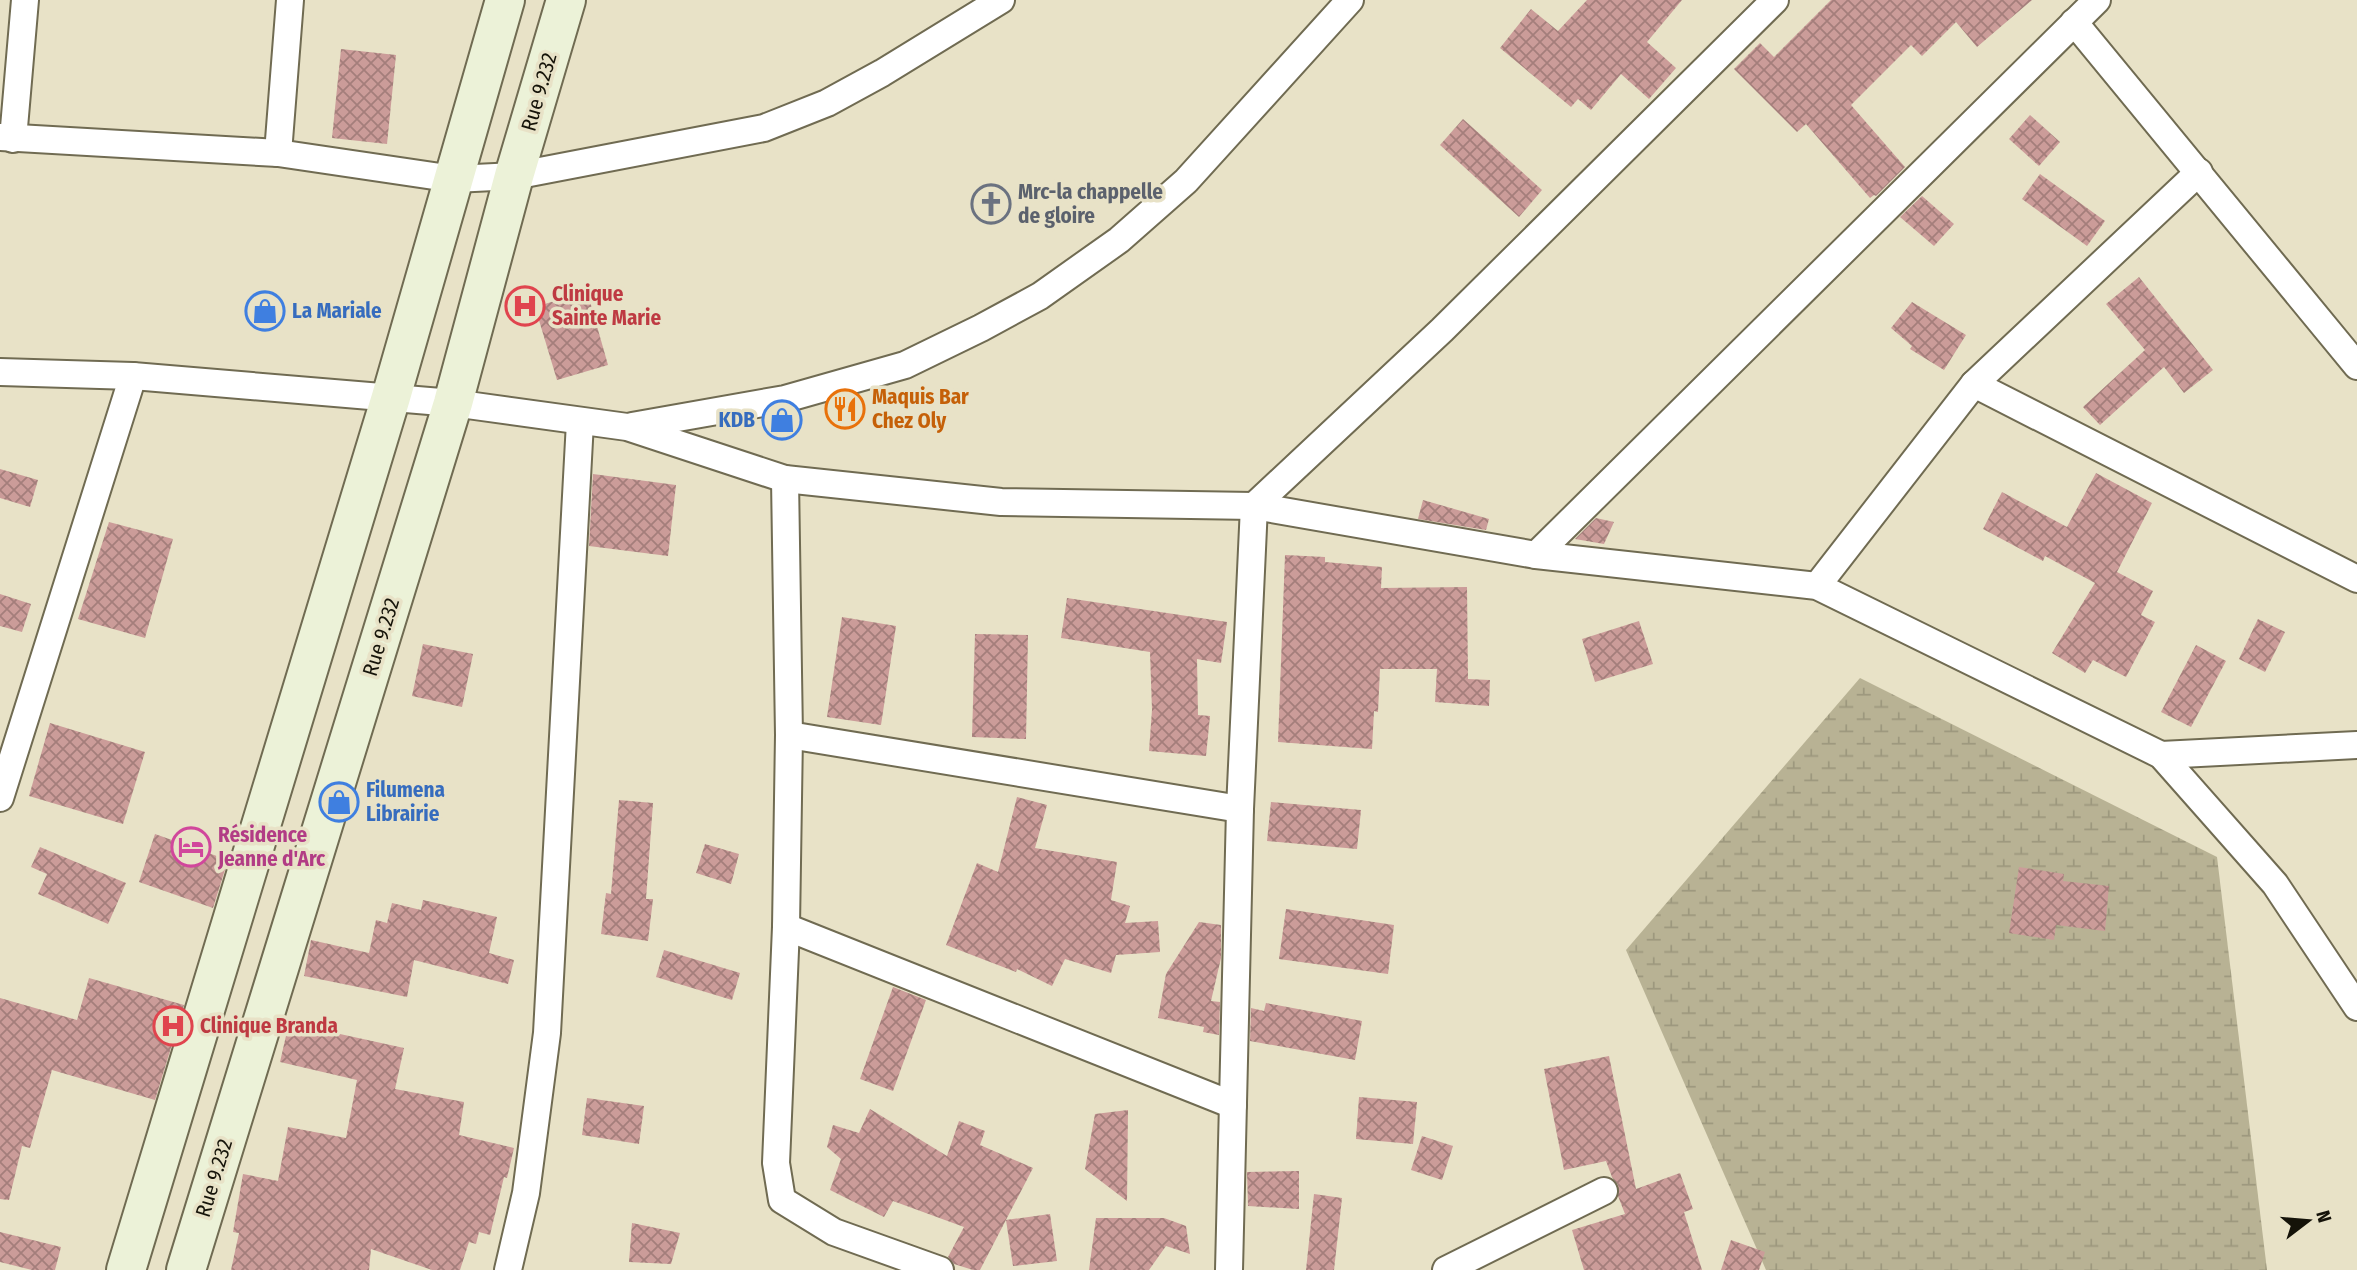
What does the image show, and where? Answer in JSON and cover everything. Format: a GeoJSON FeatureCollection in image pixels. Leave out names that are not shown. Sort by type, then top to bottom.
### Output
{"type":"FeatureCollection","features":[{"type":"Feature","properties":{"kind":"street"},"geometry":{"type":"LineString","coordinates":[[25,0],[7,138],[278,153],[454,179],[514,176],[764,128],[838,97],[1001,0]]}},
{"type":"Feature","properties":{"kind":"street"},"geometry":{"type":"LineString","coordinates":[[278,153],[290,0]]}},
{"type":"Feature","properties":{"kind":"street"},"geometry":{"type":"LineString","coordinates":[[126,1270],[391,397],[505,0]]}},
{"type":"Feature","properties":{"kind":"street","name":"Rue 9.232"},"geometry":{"type":"LineString","coordinates":[[186,1270],[453,403],[514,176],[566,0]]}},
{"type":"Feature","properties":{"kind":"street"},"geometry":{"type":"LineString","coordinates":[[627,427],[785,399],[905,365],[1040,296],[1119,240],[1186,181],[1350,0]]}},
{"type":"Feature","properties":{"kind":"street"},"geometry":{"type":"LineString","coordinates":[[1229,1270],[1240,808],[1254,506],[1443,330],[1775,0]]}},
{"type":"Feature","properties":{"kind":"street"},"geometry":{"type":"LineString","coordinates":[[1536,555],[2097,0]]}},
{"type":"Feature","properties":{"kind":"street"},"geometry":{"type":"LineString","coordinates":[[2074,22],[2357,366]]}},
{"type":"Feature","properties":{"kind":"street"},"geometry":{"type":"LineString","coordinates":[[1817,586],[1974,384],[2199,172]]}},
{"type":"Feature","properties":{"kind":"street"},"geometry":{"type":"LineString","coordinates":[[0,372],[133,376],[453,403],[627,427],[785,479],[1001,502],[1254,506],[1536,555],[1817,586],[2161,755],[2275,884],[2357,1007]]}},
{"type":"Feature","properties":{"kind":"street"},"geometry":{"type":"LineString","coordinates":[[0,798],[133,376]]}},
{"type":"Feature","properties":{"kind":"street"},"geometry":{"type":"LineString","coordinates":[[1974,384],[2357,579]]}},
{"type":"Feature","properties":{"kind":"street"},"geometry":{"type":"LineString","coordinates":[[508,1270],[526,1193],[547,1033],[580,422]]}},
{"type":"Feature","properties":{"kind":"street"},"geometry":{"type":"LineString","coordinates":[[785,479],[789,735],[786,927],[776,1163],[782,1200],[834,1232],[940,1270]]}},
{"type":"Feature","properties":{"kind":"street"},"geometry":{"type":"LineString","coordinates":[[789,735],[1240,808]]}},
{"type":"Feature","properties":{"kind":"street"},"geometry":{"type":"LineString","coordinates":[[2161,755],[2357,745]]}},
{"type":"Feature","properties":{"kind":"street"},"geometry":{"type":"LineString","coordinates":[[786,927],[1233,1105]]}},
{"type":"Feature","properties":{"kind":"street"},"geometry":{"type":"LineString","coordinates":[[1446,1270],[1604,1191]]}},
{"type":"Feature","properties":{"kind":"green space"},"geometry":{"type":"Polygon","coordinates":[[[1860,678],[2217,857],[2267,1270],[1766,1270],[1626,950],[1860,678]]]}},
{"type":"Feature","properties":{"kind":"building"},"geometry":{"type":"Polygon","coordinates":[[[1587,0],[1682,0],[1647,42],[1676,68],[1649,99],[1621,74],[1591,110],[1578,99],[1571,107],[1500,48],[1531,9],[1558,31],[1587,0]]]}},
{"type":"Feature","properties":{"kind":"building"},"geometry":{"type":"Polygon","coordinates":[[[1831,0],[2032,0],[1977,47],[1956,22],[1922,56],[1911,45],[1851,105],[1905,167],[1876,196],[1870,198],[1806,124],[1797,132],[1734,69],[1760,43],[1774,57],[1831,0]]]}},
{"type":"Feature","properties":{"kind":"building"},"geometry":{"type":"Polygon","coordinates":[[[341,49],[396,55],[387,144],[332,138],[341,49]]]}},
{"type":"Feature","properties":{"kind":"building"},"geometry":{"type":"Polygon","coordinates":[[[2030,115],[2060,142],[2039,166],[2009,139],[2030,115]]]}},
{"type":"Feature","properties":{"kind":"building"},"geometry":{"type":"Polygon","coordinates":[[[1463,119],[1542,190],[1519,217],[1440,145],[1463,119]]]}},
{"type":"Feature","properties":{"kind":"building"},"geometry":{"type":"Polygon","coordinates":[[[2040,174],[2105,221],[2087,246],[2022,199],[2040,174]]]}},
{"type":"Feature","properties":{"kind":"building"},"geometry":{"type":"Polygon","coordinates":[[[1922,196],[1954,224],[1934,246],[1900,217],[1922,196]]]}},
{"type":"Feature","properties":{"kind":"building"},"geometry":{"type":"Polygon","coordinates":[[[2139,277],[2213,370],[2184,393],[2164,367],[2100,425],[2083,407],[2145,350],[2106,304],[2139,277]]]}},
{"type":"Feature","properties":{"kind":"building"},"geometry":{"type":"Polygon","coordinates":[[[587,291],[608,365],[557,380],[535,307],[587,291]]]}},
{"type":"Feature","properties":{"kind":"building"},"geometry":{"type":"Polygon","coordinates":[[[1912,302],[1966,335],[1944,370],[1910,349],[1912,346],[1891,328],[1912,302]]]}},
{"type":"Feature","properties":{"kind":"building"},"geometry":{"type":"Polygon","coordinates":[[[0,469],[38,480],[30,507],[0,498],[0,469]]]}},
{"type":"Feature","properties":{"kind":"building"},"geometry":{"type":"Polygon","coordinates":[[[2096,473],[2152,503],[2117,572],[2153,591],[2141,615],[2155,622],[2126,677],[2093,660],[2085,673],[2052,653],[2095,583],[2045,556],[2043,561],[1983,529],[2002,492],[2067,527],[2096,473]]]}},
{"type":"Feature","properties":{"kind":"building"},"geometry":{"type":"Polygon","coordinates":[[[593,474],[676,485],[668,556],[589,546],[593,474]]]}},
{"type":"Feature","properties":{"kind":"building"},"geometry":{"type":"Polygon","coordinates":[[[1423,500],[1489,519],[1486,530],[1418,519],[1423,500]]]}},
{"type":"Feature","properties":{"kind":"building"},"geometry":{"type":"Polygon","coordinates":[[[1596,518],[1614,522],[1604,544],[1575,539],[1596,518]]]}},
{"type":"Feature","properties":{"kind":"building"},"geometry":{"type":"Polygon","coordinates":[[[109,522],[173,539],[145,638],[78,619],[109,522]]]}},
{"type":"Feature","properties":{"kind":"building"},"geometry":{"type":"Polygon","coordinates":[[[1285,555],[1325,557],[1325,562],[1382,567],[1381,588],[1467,587],[1468,679],[1490,680],[1489,706],[1435,702],[1437,669],[1380,669],[1378,712],[1374,711],[1372,749],[1278,742],[1285,555]]]}},
{"type":"Feature","properties":{"kind":"building"},"geometry":{"type":"Polygon","coordinates":[[[0,594],[31,604],[22,632],[0,626],[0,594]]]}},
{"type":"Feature","properties":{"kind":"building"},"geometry":{"type":"Polygon","coordinates":[[[1067,598],[1227,622],[1221,663],[1197,659],[1198,715],[1210,716],[1206,756],[1149,751],[1152,710],[1150,652],[1061,638],[1067,598]]]}},
{"type":"Feature","properties":{"kind":"building"},"geometry":{"type":"Polygon","coordinates":[[[842,617],[896,626],[881,725],[827,717],[842,617]]]}},
{"type":"Feature","properties":{"kind":"building"},"geometry":{"type":"Polygon","coordinates":[[[2258,619],[2285,632],[2265,672],[2239,659],[2258,619]]]}},
{"type":"Feature","properties":{"kind":"building"},"geometry":{"type":"Polygon","coordinates":[[[1639,621],[1653,664],[1595,682],[1582,639],[1639,621]]]}},
{"type":"Feature","properties":{"kind":"building"},"geometry":{"type":"Polygon","coordinates":[[[975,634],[1028,635],[1026,739],[972,737],[975,634]]]}},
{"type":"Feature","properties":{"kind":"building"},"geometry":{"type":"Polygon","coordinates":[[[423,644],[473,654],[462,707],[412,696],[423,644]]]}},
{"type":"Feature","properties":{"kind":"building"},"geometry":{"type":"Polygon","coordinates":[[[2196,645],[2226,661],[2191,727],[2161,712],[2196,645]]]}},
{"type":"Feature","properties":{"kind":"building"},"geometry":{"type":"Polygon","coordinates":[[[50,723],[145,752],[123,824],[29,796],[50,723]]]}},
{"type":"Feature","properties":{"kind":"building"},"geometry":{"type":"Polygon","coordinates":[[[1017,797],[1047,805],[1035,848],[1117,862],[1111,900],[1130,906],[1125,923],[1158,921],[1160,952],[1116,955],[1111,973],[1065,959],[1052,986],[1017,969],[1016,972],[946,945],[977,863],[998,872],[1017,797]]]}},
{"type":"Feature","properties":{"kind":"building"},"geometry":{"type":"Polygon","coordinates":[[[619,800],[653,803],[646,899],[653,899],[648,941],[601,934],[606,893],[611,894],[619,800]]]}},
{"type":"Feature","properties":{"kind":"building"},"geometry":{"type":"Polygon","coordinates":[[[1271,802],[1361,810],[1357,849],[1267,841],[1271,802]]]}},
{"type":"Feature","properties":{"kind":"building"},"geometry":{"type":"Polygon","coordinates":[[[155,834],[228,860],[213,908],[139,882],[155,834]]]}},
{"type":"Feature","properties":{"kind":"building"},"geometry":{"type":"Polygon","coordinates":[[[705,844],[739,854],[731,884],[696,873],[705,844]]]}},
{"type":"Feature","properties":{"kind":"building"},"geometry":{"type":"Polygon","coordinates":[[[40,847],[126,883],[108,924],[38,894],[47,874],[31,867],[40,847]]]}},
{"type":"Feature","properties":{"kind":"building"},"geometry":{"type":"Polygon","coordinates":[[[2019,867],[2064,874],[2063,881],[2109,886],[2105,931],[2056,925],[2054,940],[2009,933],[2019,867]]]}},
{"type":"Feature","properties":{"kind":"building"},"geometry":{"type":"Polygon","coordinates":[[[423,900],[497,917],[489,953],[514,960],[508,984],[414,960],[407,997],[304,976],[311,940],[369,953],[376,920],[387,923],[392,903],[421,910],[423,900]]]}},
{"type":"Feature","properties":{"kind":"building"},"geometry":{"type":"Polygon","coordinates":[[[1286,909],[1394,925],[1388,974],[1279,959],[1286,909]]]}},
{"type":"Feature","properties":{"kind":"building"},"geometry":{"type":"Polygon","coordinates":[[[1199,922],[1221,925],[1221,958],[1211,1001],[1220,1002],[1219,1035],[1203,1032],[1204,1027],[1158,1018],[1166,974],[1199,922]]]}},
{"type":"Feature","properties":{"kind":"building"},"geometry":{"type":"Polygon","coordinates":[[[664,950],[740,973],[732,1000],[656,977],[664,950]]]}},
{"type":"Feature","properties":{"kind":"building"},"geometry":{"type":"Polygon","coordinates":[[[89,978],[184,1005],[155,1100],[52,1070],[30,1148],[22,1146],[9,1200],[0,1199],[0,998],[77,1020],[89,978]]]}},
{"type":"Feature","properties":{"kind":"building"},"geometry":{"type":"Polygon","coordinates":[[[893,987],[926,1000],[893,1091],[860,1079],[893,987]]]}},
{"type":"Feature","properties":{"kind":"building"},"geometry":{"type":"Polygon","coordinates":[[[1266,1003],[1362,1021],[1355,1060],[1250,1041],[1251,1008],[1264,1011],[1266,1003]]]}},
{"type":"Feature","properties":{"kind":"building"},"geometry":{"type":"Polygon","coordinates":[[[288,1027],[307,1031],[308,1027],[404,1048],[395,1089],[464,1102],[459,1135],[514,1148],[490,1235],[479,1232],[476,1244],[469,1242],[460,1270],[432,1270],[371,1249],[369,1270],[231,1270],[239,1233],[233,1232],[243,1174],[278,1181],[288,1127],[346,1138],[357,1080],[280,1062],[288,1027]]]}},
{"type":"Feature","properties":{"kind":"building"},"geometry":{"type":"Polygon","coordinates":[[[1609,1056],[1636,1189],[1680,1173],[1693,1209],[1684,1212],[1702,1270],[1584,1270],[1572,1230],[1625,1214],[1618,1196],[1618,1185],[1606,1161],[1564,1170],[1544,1069],[1609,1056]]]}},
{"type":"Feature","properties":{"kind":"building"},"geometry":{"type":"Polygon","coordinates":[[[1359,1097],[1417,1102],[1413,1144],[1356,1139],[1359,1097]]]}},
{"type":"Feature","properties":{"kind":"building"},"geometry":{"type":"Polygon","coordinates":[[[587,1098],[644,1106],[639,1144],[582,1135],[587,1098]]]}},
{"type":"Feature","properties":{"kind":"building"},"geometry":{"type":"Polygon","coordinates":[[[870,1109],[947,1156],[959,1121],[985,1131],[980,1145],[1033,1168],[980,1270],[954,1264],[948,1257],[964,1227],[893,1201],[884,1217],[830,1190],[841,1159],[827,1147],[833,1125],[859,1133],[870,1109]]]}},
{"type":"Feature","properties":{"kind":"building"},"geometry":{"type":"Polygon","coordinates":[[[1128,1110],[1127,1201],[1085,1169],[1095,1114],[1128,1110]]]}},
{"type":"Feature","properties":{"kind":"building"},"geometry":{"type":"Polygon","coordinates":[[[1422,1136],[1453,1146],[1442,1180],[1411,1170],[1422,1136]]]}},
{"type":"Feature","properties":{"kind":"building"},"geometry":{"type":"Polygon","coordinates":[[[1299,1171],[1299,1209],[1248,1206],[1247,1172],[1299,1171]]]}},
{"type":"Feature","properties":{"kind":"building"},"geometry":{"type":"Polygon","coordinates":[[[1314,1194],[1342,1198],[1334,1270],[1306,1270],[1314,1194]]]}},
{"type":"Feature","properties":{"kind":"building"},"geometry":{"type":"Polygon","coordinates":[[[1050,1214],[1057,1261],[1013,1266],[1006,1220],[1050,1214]]]}},
{"type":"Feature","properties":{"kind":"building"},"geometry":{"type":"Polygon","coordinates":[[[1096,1218],[1164,1218],[1186,1226],[1190,1254],[1166,1246],[1149,1270],[1089,1270],[1096,1218]]]}},
{"type":"Feature","properties":{"kind":"building"},"geometry":{"type":"Polygon","coordinates":[[[632,1223],[680,1233],[671,1264],[629,1262],[632,1223]]]}},
{"type":"Feature","properties":{"kind":"building"},"geometry":{"type":"Polygon","coordinates":[[[0,1232],[61,1247],[55,1270],[32,1270],[0,1262],[0,1232]]]}},
{"type":"Feature","properties":{"kind":"building"},"geometry":{"type":"Polygon","coordinates":[[[1731,1240],[1765,1252],[1759,1270],[1721,1270],[1731,1240]]]}},
{"type":"Feature","properties":{"kind":"place","name":"Mrc-la chappelle de gloire"},"geometry":{"type":"Point","coordinates":[991,204]}},
{"type":"Feature","properties":{"kind":"place","name":"Clinique Sainte Marie"},"geometry":{"type":"Point","coordinates":[525,306]}},
{"type":"Feature","properties":{"kind":"place","name":"La Mariale"},"geometry":{"type":"Point","coordinates":[265,311]}},
{"type":"Feature","properties":{"kind":"place","name":"Maquis Bar Chez Oly"},"geometry":{"type":"Point","coordinates":[845,409]}},
{"type":"Feature","properties":{"kind":"place","name":"KDB"},"geometry":{"type":"Point","coordinates":[782,420]}},
{"type":"Feature","properties":{"kind":"place","name":"Filumena Librairie"},"geometry":{"type":"Point","coordinates":[339,802]}},
{"type":"Feature","properties":{"kind":"place","name":"Résidence Jeanne d'Arc"},"geometry":{"type":"Point","coordinates":[191,847]}},
{"type":"Feature","properties":{"kind":"place","name":"Clinique Branda"},"geometry":{"type":"Point","coordinates":[173,1026]}}]}
